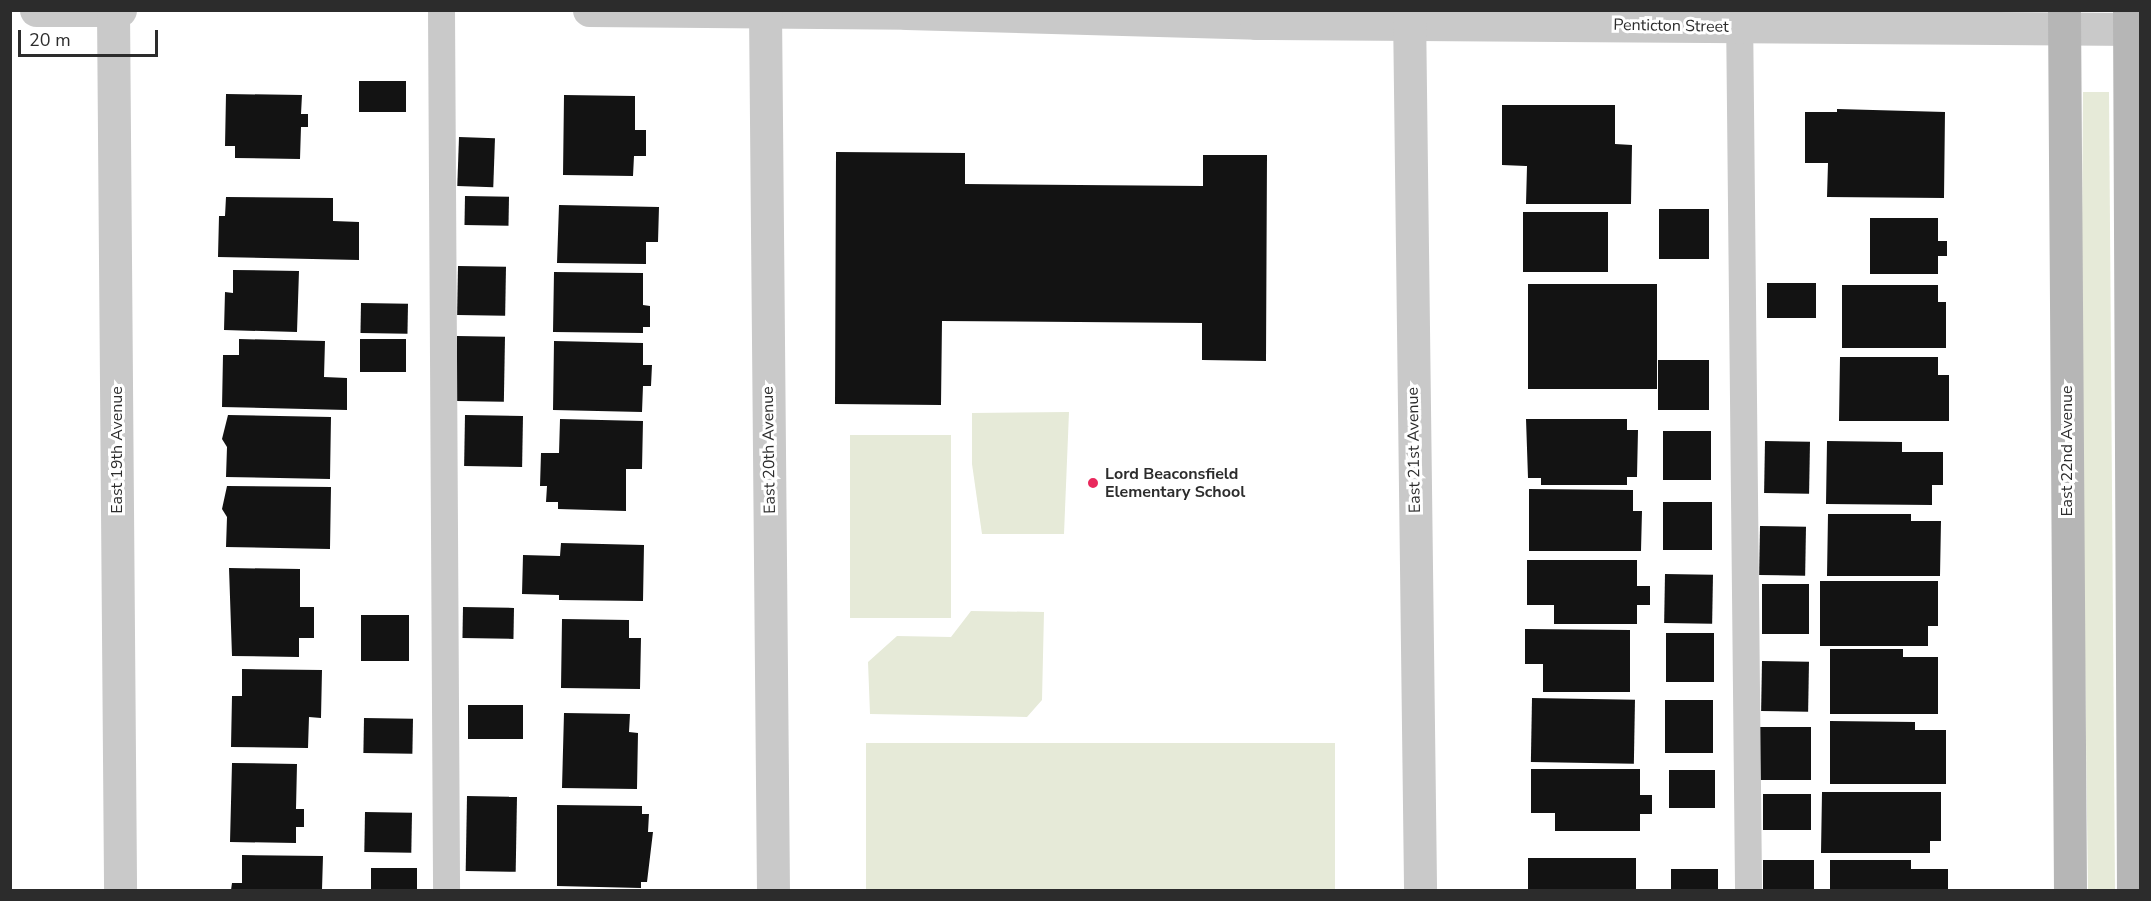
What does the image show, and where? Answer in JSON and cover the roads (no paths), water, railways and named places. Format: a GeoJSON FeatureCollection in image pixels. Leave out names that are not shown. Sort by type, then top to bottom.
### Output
{"type":"FeatureCollection","features":[{"type":"Feature","properties":{"kind":"street"},"geometry":{"type":"LineString","coordinates":[[36,10],[120,10]]}},
{"type":"Feature","properties":{"kind":"street","name":"Penticton Street"},"geometry":{"type":"LineString","coordinates":[[589,10],[2064,20],[2133,23]]}},
{"type":"Feature","properties":{"kind":"street","name":"East 19th Avenue"},"geometry":{"type":"LineString","coordinates":[[113,11],[120,891]]}},
{"type":"Feature","properties":{"kind":"street","name":"East 20th Avenue"},"geometry":{"type":"LineString","coordinates":[[765,12],[773,891]]}},
{"type":"Feature","properties":{"kind":"street","name":"East 21st Avenue"},"geometry":{"type":"LineString","coordinates":[[1409,17],[1420,891]]}},
{"type":"Feature","properties":{"kind":"street","name":"East 22nd Avenue"},"geometry":{"type":"LineString","coordinates":[[2064,20],[2070,891]]}},
{"type":"Feature","properties":{"kind":"street"},"geometry":{"type":"LineString","coordinates":[[2133,23],[2133,891]]}},
{"type":"Feature","properties":{"kind":"lane"},"geometry":{"type":"LineString","coordinates":[[441,10],[447,891]]}},
{"type":"Feature","properties":{"kind":"lane"},"geometry":{"type":"LineString","coordinates":[[1739,19],[1748,891]]}},
{"type":"Feature","properties":{"kind":"place","name":"Lord Beaconsfield Elementary School"},"geometry":{"type":"Point","coordinates":[1093,483]}}]}
